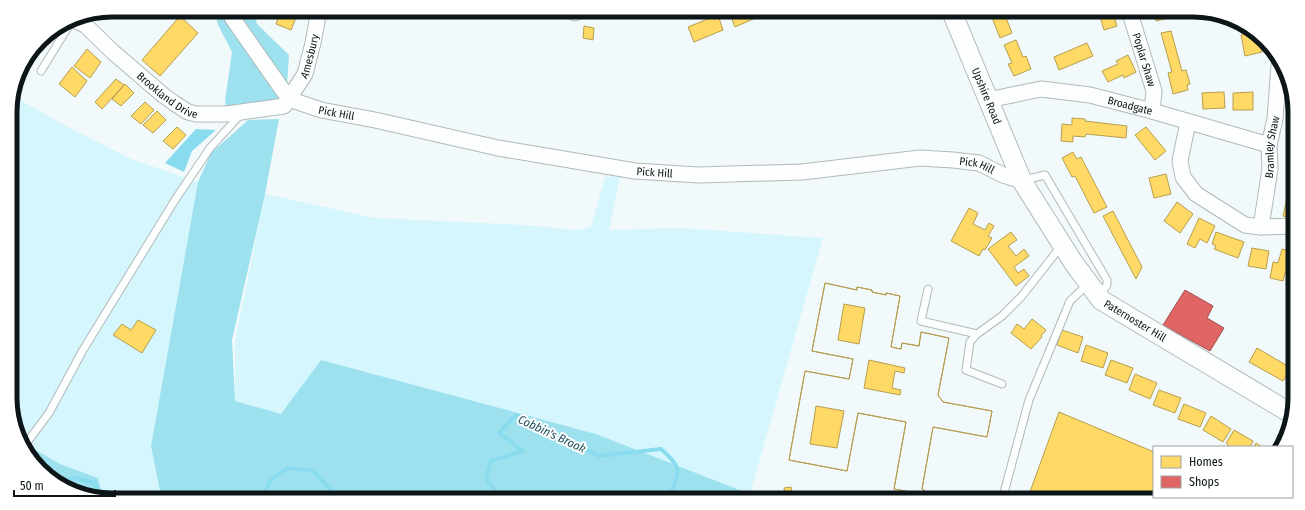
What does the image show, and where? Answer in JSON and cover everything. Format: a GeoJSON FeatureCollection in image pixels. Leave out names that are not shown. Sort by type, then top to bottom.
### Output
{"type":"FeatureCollection","features":[{"type":"Feature","properties":{"kind":"street"},"geometry":{"type":"LineString","coordinates":[[232,17],[286,102]]}},
{"type":"Feature","properties":{"kind":"street","name":"Amesbury"},"geometry":{"type":"LineString","coordinates":[[286,102],[305,74],[318,17]]}},
{"type":"Feature","properties":{"kind":"street","name":"Upshire Road"},"geometry":{"type":"LineString","coordinates":[[954,17],[1022,181]]}},
{"type":"Feature","properties":{"kind":"street","name":"Poplar Shaw"},"geometry":{"type":"LineString","coordinates":[[1131,17],[1154,91],[1152,111]]}},
{"type":"Feature","properties":{"kind":"street","name":"Brookland Drive"},"geometry":{"type":"LineString","coordinates":[[84,21],[116,46],[174,104],[188,112],[196,114],[219,114],[242,112],[286,102]]}},
{"type":"Feature","properties":{"kind":"street","name":"Bramley Shaw"},"geometry":{"type":"LineString","coordinates":[[1261,227],[1270,169],[1269,144],[1276,118],[1279,72]]}},
{"type":"Feature","properties":{"kind":"street","name":"Broadgate"},"geometry":{"type":"LineString","coordinates":[[988,100],[1041,89],[1090,95],[1269,144]]}},
{"type":"Feature","properties":{"kind":"street","name":"Pick Hill"},"geometry":{"type":"LineString","coordinates":[[286,102],[375,120],[498,148],[635,171],[698,175],[802,172],[920,158],[979,163],[1022,181]]}},
{"type":"Feature","properties":{"kind":"street"},"geometry":{"type":"LineString","coordinates":[[1188,122],[1180,161],[1183,177],[1196,194],[1245,225],[1261,227],[1288,226]]}},
{"type":"Feature","properties":{"kind":"street","name":"Paternoster Hill"},"geometry":{"type":"LineString","coordinates":[[1022,181],[1062,245],[1101,300],[1287,411]]}},
{"type":"Feature","properties":{"kind":"lane"},"geometry":{"type":"LineString","coordinates":[[41,71],[77,24]]}},
{"type":"Feature","properties":{"kind":"lane"},"geometry":{"type":"LineString","coordinates":[[28,441],[49,413],[83,350],[175,200],[210,148],[242,112]]}},
{"type":"Feature","properties":{"kind":"lane"},"geometry":{"type":"LineString","coordinates":[[1004,493],[1029,400],[1070,301],[1107,285],[1107,280],[1045,175],[1022,181]]}},
{"type":"Feature","properties":{"kind":"lane"},"geometry":{"type":"LineString","coordinates":[[1002,384],[966,370],[970,342],[977,334],[1002,316],[1021,297],[1062,245]]}},
{"type":"Feature","properties":{"kind":"lane"},"geometry":{"type":"LineString","coordinates":[[928,289],[921,322],[977,334]]}},
{"type":"Feature","properties":{"kind":"shaded area"},"geometry":{"type":"Polygon","coordinates":[[[216,17],[256,17],[257,24],[289,55],[284,106],[227,114],[225,101],[232,52],[218,25],[216,17]]]}},
{"type":"Feature","properties":{"kind":"shaded area"},"geometry":{"type":"Polygon","coordinates":[[[18,99],[64,125],[131,159],[198,182],[151,446],[160,493],[102,492],[98,478],[60,464],[31,447],[22,428],[18,410],[18,99]]]}},
{"type":"Feature","properties":{"kind":"shaded area"},"geometry":{"type":"Polygon","coordinates":[[[279,119],[265,194],[232,340],[235,401],[281,414],[321,360],[596,434],[747,493],[160,493],[151,446],[198,182],[211,153],[248,120],[279,119]]]}},
{"type":"Feature","properties":{"kind":"shaded area"},"geometry":{"type":"Polygon","coordinates":[[[196,129],[216,130],[192,151],[184,172],[165,163],[196,129]]]}},
{"type":"Feature","properties":{"kind":"shaded area"},"geometry":{"type":"Polygon","coordinates":[[[620,176],[609,230],[681,228],[823,238],[750,493],[596,434],[441,392],[281,415],[235,401],[235,341],[265,194],[375,218],[524,225],[577,230],[591,227],[605,177],[620,176]]]}},
{"type":"Feature","properties":{"kind":"shaded area"},"geometry":{"type":"Polygon","coordinates":[[[31,447],[60,464],[98,478],[102,492],[88,490],[70,483],[49,469],[31,447]]]}},
{"type":"Feature","properties":{"kind":"building: Homes"},"geometry":{"type":"Polygon","coordinates":[[[179,17],[181,17],[198,33],[160,76],[142,60],[179,17]]]}},
{"type":"Feature","properties":{"kind":"building: Homes"},"geometry":{"type":"Polygon","coordinates":[[[278,17],[296,17],[291,30],[276,24],[278,17]]]}},
{"type":"Feature","properties":{"kind":"building: Homes"},"geometry":{"type":"Polygon","coordinates":[[[713,17],[719,17],[723,30],[694,42],[688,27],[713,17]]]}},
{"type":"Feature","properties":{"kind":"building: Homes"},"geometry":{"type":"Polygon","coordinates":[[[731,17],[758,17],[735,27],[731,17]]]}},
{"type":"Feature","properties":{"kind":"building: Homes"},"geometry":{"type":"Polygon","coordinates":[[[992,17],[1006,17],[1012,33],[1000,38],[992,17]]]}},
{"type":"Feature","properties":{"kind":"building: Homes"},"geometry":{"type":"Polygon","coordinates":[[[1100,17],[1114,17],[1117,26],[1104,30],[1100,17]]]}},
{"type":"Feature","properties":{"kind":"building: Homes"},"geometry":{"type":"Polygon","coordinates":[[[1155,17],[1168,17],[1168,18],[1156,21],[1155,17]]]}},
{"type":"Feature","properties":{"kind":"building: Homes"},"geometry":{"type":"Polygon","coordinates":[[[584,26],[594,28],[593,40],[583,38],[584,26]]]}},
{"type":"Feature","properties":{"kind":"building: Homes"},"geometry":{"type":"Polygon","coordinates":[[[1171,31],[1182,71],[1186,70],[1190,84],[1187,85],[1188,90],[1173,94],[1168,73],[1172,72],[1161,33],[1171,31]]]}},
{"type":"Feature","properties":{"kind":"building: Homes"},"geometry":{"type":"Polygon","coordinates":[[[1246,33],[1256,41],[1260,45],[1262,52],[1245,56],[1241,35],[1246,33]]]}},
{"type":"Feature","properties":{"kind":"building: Homes"},"geometry":{"type":"Polygon","coordinates":[[[1016,40],[1023,57],[1026,56],[1031,69],[1014,76],[1008,64],[1012,63],[1004,45],[1016,40]]]}},
{"type":"Feature","properties":{"kind":"building: Homes"},"geometry":{"type":"Polygon","coordinates":[[[1087,43],[1093,56],[1059,70],[1054,57],[1087,43]]]}},
{"type":"Feature","properties":{"kind":"building: Homes"},"geometry":{"type":"Polygon","coordinates":[[[87,49],[101,62],[90,78],[74,66],[87,49]]]}},
{"type":"Feature","properties":{"kind":"building: Homes"},"geometry":{"type":"Polygon","coordinates":[[[1128,55],[1136,72],[1124,78],[1123,75],[1108,82],[1102,71],[1118,64],[1116,61],[1128,55]]]}},
{"type":"Feature","properties":{"kind":"building: Homes"},"geometry":{"type":"Polygon","coordinates":[[[72,67],[87,81],[75,97],[59,84],[72,67]]]}},
{"type":"Feature","properties":{"kind":"building: Homes"},"geometry":{"type":"Polygon","coordinates":[[[116,79],[124,85],[102,109],[95,102],[116,79]]]}},
{"type":"Feature","properties":{"kind":"building: Homes"},"geometry":{"type":"Polygon","coordinates":[[[125,84],[134,93],[121,106],[112,99],[125,84]]]}},
{"type":"Feature","properties":{"kind":"building: Homes"},"geometry":{"type":"Polygon","coordinates":[[[1224,92],[1225,108],[1203,109],[1202,93],[1224,92]]]}},
{"type":"Feature","properties":{"kind":"building: Homes"},"geometry":{"type":"Polygon","coordinates":[[[1253,92],[1253,110],[1233,110],[1233,93],[1253,92]]]}},
{"type":"Feature","properties":{"kind":"building: Homes"},"geometry":{"type":"Polygon","coordinates":[[[145,102],[154,110],[141,124],[131,116],[145,102]]]}},
{"type":"Feature","properties":{"kind":"building: Homes"},"geometry":{"type":"Polygon","coordinates":[[[157,111],[166,120],[153,133],[143,125],[157,111]]]}},
{"type":"Feature","properties":{"kind":"building: Homes"},"geometry":{"type":"Polygon","coordinates":[[[1072,118],[1127,126],[1126,138],[1086,134],[1085,137],[1073,136],[1073,142],[1061,141],[1062,124],[1072,125],[1072,118]]]}},
{"type":"Feature","properties":{"kind":"building: Homes"},"geometry":{"type":"Polygon","coordinates":[[[177,127],[186,135],[173,149],[163,141],[177,127]]]}},
{"type":"Feature","properties":{"kind":"building: Homes"},"geometry":{"type":"Polygon","coordinates":[[[1146,127],[1166,151],[1155,160],[1135,135],[1146,127]]]}},
{"type":"Feature","properties":{"kind":"building: Homes"},"geometry":{"type":"Polygon","coordinates":[[[1073,152],[1077,159],[1081,157],[1107,207],[1094,213],[1075,176],[1072,177],[1062,158],[1073,152]]]}},
{"type":"Feature","properties":{"kind":"building: Homes"},"geometry":{"type":"Polygon","coordinates":[[[1166,174],[1171,194],[1154,198],[1149,178],[1166,174]]]}},
{"type":"Feature","properties":{"kind":"building: Homes"},"geometry":{"type":"Polygon","coordinates":[[[1288,193],[1288,217],[1283,216],[1288,193]]]}},
{"type":"Feature","properties":{"kind":"building: Homes"},"geometry":{"type":"Polygon","coordinates":[[[1177,202],[1193,214],[1180,233],[1164,221],[1177,202]]]}},
{"type":"Feature","properties":{"kind":"building: Homes"},"geometry":{"type":"Polygon","coordinates":[[[969,208],[978,213],[973,224],[985,230],[989,223],[994,226],[988,236],[992,238],[985,250],[983,249],[979,256],[951,241],[969,208]]]}},
{"type":"Feature","properties":{"kind":"building: Homes"},"geometry":{"type":"Polygon","coordinates":[[[1113,211],[1142,267],[1136,279],[1103,216],[1113,211]]]}},
{"type":"Feature","properties":{"kind":"building: Homes"},"geometry":{"type":"Polygon","coordinates":[[[1199,218],[1215,226],[1207,243],[1200,239],[1195,248],[1187,244],[1199,218]]]}},
{"type":"Feature","properties":{"kind":"building: Homes"},"geometry":{"type":"Polygon","coordinates":[[[1011,232],[1017,240],[1008,246],[1016,256],[1024,249],[1029,256],[1014,267],[1018,273],[1024,269],[1029,276],[1016,286],[988,249],[1011,232]]]}},
{"type":"Feature","properties":{"kind":"building: Homes"},"geometry":{"type":"Polygon","coordinates":[[[1216,232],[1244,242],[1238,258],[1214,249],[1216,246],[1212,244],[1216,232]]]}},
{"type":"Feature","properties":{"kind":"building: Homes"},"geometry":{"type":"Polygon","coordinates":[[[1252,248],[1269,251],[1266,269],[1248,266],[1252,248]]]}},
{"type":"Feature","properties":{"kind":"building: Homes"},"geometry":{"type":"Polygon","coordinates":[[[1282,249],[1288,250],[1288,274],[1285,273],[1283,281],[1270,278],[1273,262],[1278,263],[1282,249]]]}},
{"type":"Feature","properties":{"kind":"building: Homes"},"geometry":{"type":"Polygon","coordinates":[[[825,283],[857,290],[857,287],[886,295],[886,293],[900,296],[891,347],[901,349],[902,343],[919,346],[921,332],[949,338],[938,395],[943,402],[992,411],[987,437],[933,427],[922,489],[924,490],[924,493],[894,489],[906,422],[858,413],[847,471],[789,460],[805,371],[849,379],[853,359],[812,351],[825,283]],[[844,304],[838,340],[859,344],[865,308],[844,304]],[[869,360],[864,388],[900,395],[901,390],[892,388],[895,371],[904,373],[905,368],[869,360]],[[816,406],[810,444],[837,448],[844,411],[816,406]]]}},
{"type":"Feature","properties":{"kind":"building: Homes"},"geometry":{"type":"Polygon","coordinates":[[[825,283],[857,290],[857,287],[886,295],[886,293],[900,296],[891,347],[901,349],[902,343],[919,346],[921,332],[949,338],[938,395],[943,402],[992,411],[987,437],[933,427],[922,489],[924,490],[924,493],[894,489],[906,422],[858,413],[847,471],[789,460],[805,371],[849,379],[853,359],[812,351],[825,283]]]}},
{"type":"Feature","properties":{"kind":"building: Homes"},"geometry":{"type":"Polygon","coordinates":[[[1032,319],[1046,330],[1031,349],[1011,333],[1017,324],[1024,329],[1032,319]]]}},
{"type":"Feature","properties":{"kind":"building: Homes"},"geometry":{"type":"Polygon","coordinates":[[[138,320],[156,330],[142,353],[113,335],[122,324],[131,330],[138,320]]]}},
{"type":"Feature","properties":{"kind":"building: Homes"},"geometry":{"type":"Polygon","coordinates":[[[1062,330],[1083,337],[1078,353],[1057,345],[1062,330]]]}},
{"type":"Feature","properties":{"kind":"building: Homes"},"geometry":{"type":"Polygon","coordinates":[[[1086,345],[1108,353],[1103,368],[1081,361],[1086,345]]]}},
{"type":"Feature","properties":{"kind":"building: Homes"},"geometry":{"type":"Polygon","coordinates":[[[1257,348],[1288,366],[1288,373],[1283,381],[1249,362],[1257,348]]]}},
{"type":"Feature","properties":{"kind":"building: Homes"},"geometry":{"type":"Polygon","coordinates":[[[1111,360],[1133,368],[1127,383],[1105,375],[1111,360]]]}},
{"type":"Feature","properties":{"kind":"building: Homes"},"geometry":{"type":"Polygon","coordinates":[[[1135,374],[1157,383],[1150,399],[1129,390],[1135,374]]]}},
{"type":"Feature","properties":{"kind":"building: Homes"},"geometry":{"type":"Polygon","coordinates":[[[1159,390],[1181,398],[1175,413],[1153,405],[1159,390]]]}},
{"type":"Feature","properties":{"kind":"building: Homes"},"geometry":{"type":"Polygon","coordinates":[[[1184,404],[1206,413],[1200,427],[1178,419],[1184,404]]]}},
{"type":"Feature","properties":{"kind":"building: Homes"},"geometry":{"type":"Polygon","coordinates":[[[1059,412],[1153,452],[1153,493],[1030,493],[1059,412]]]}},
{"type":"Feature","properties":{"kind":"building: Homes"},"geometry":{"type":"Polygon","coordinates":[[[1211,416],[1231,429],[1223,442],[1203,430],[1211,416]]]}},
{"type":"Feature","properties":{"kind":"building: Homes"},"geometry":{"type":"Polygon","coordinates":[[[1234,430],[1253,441],[1250,446],[1230,446],[1226,443],[1234,430]]]}},
{"type":"Feature","properties":{"kind":"building: Homes"},"geometry":{"type":"Polygon","coordinates":[[[791,487],[792,493],[784,493],[784,488],[791,487]]]}},
{"type":"Feature","properties":{"kind":"building: Shops"},"geometry":{"type":"Polygon","coordinates":[[[1185,290],[1213,306],[1207,318],[1224,328],[1210,351],[1163,325],[1185,290]]]}},
{"type":"Feature","properties":{"kind":"waterway","name":"Cobbin's Brook"},"geometry":{"type":"LineString","coordinates":[[497,493],[486,479],[491,461],[523,451],[499,433],[516,415],[599,456],[661,449],[676,466],[677,476],[670,493]]}},
{"type":"Feature","properties":{"kind":"waterway","name":"Cobbin's Brook"},"geometry":{"type":"LineString","coordinates":[[264,493],[271,480],[287,468],[313,471],[334,493]]}},
{"type":"Feature","properties":{"kind":"waterway","name":"Cobbin's Brook"},"geometry":{"type":"LineString","coordinates":[[65,480],[75,478],[95,483],[98,492]]}}]}
